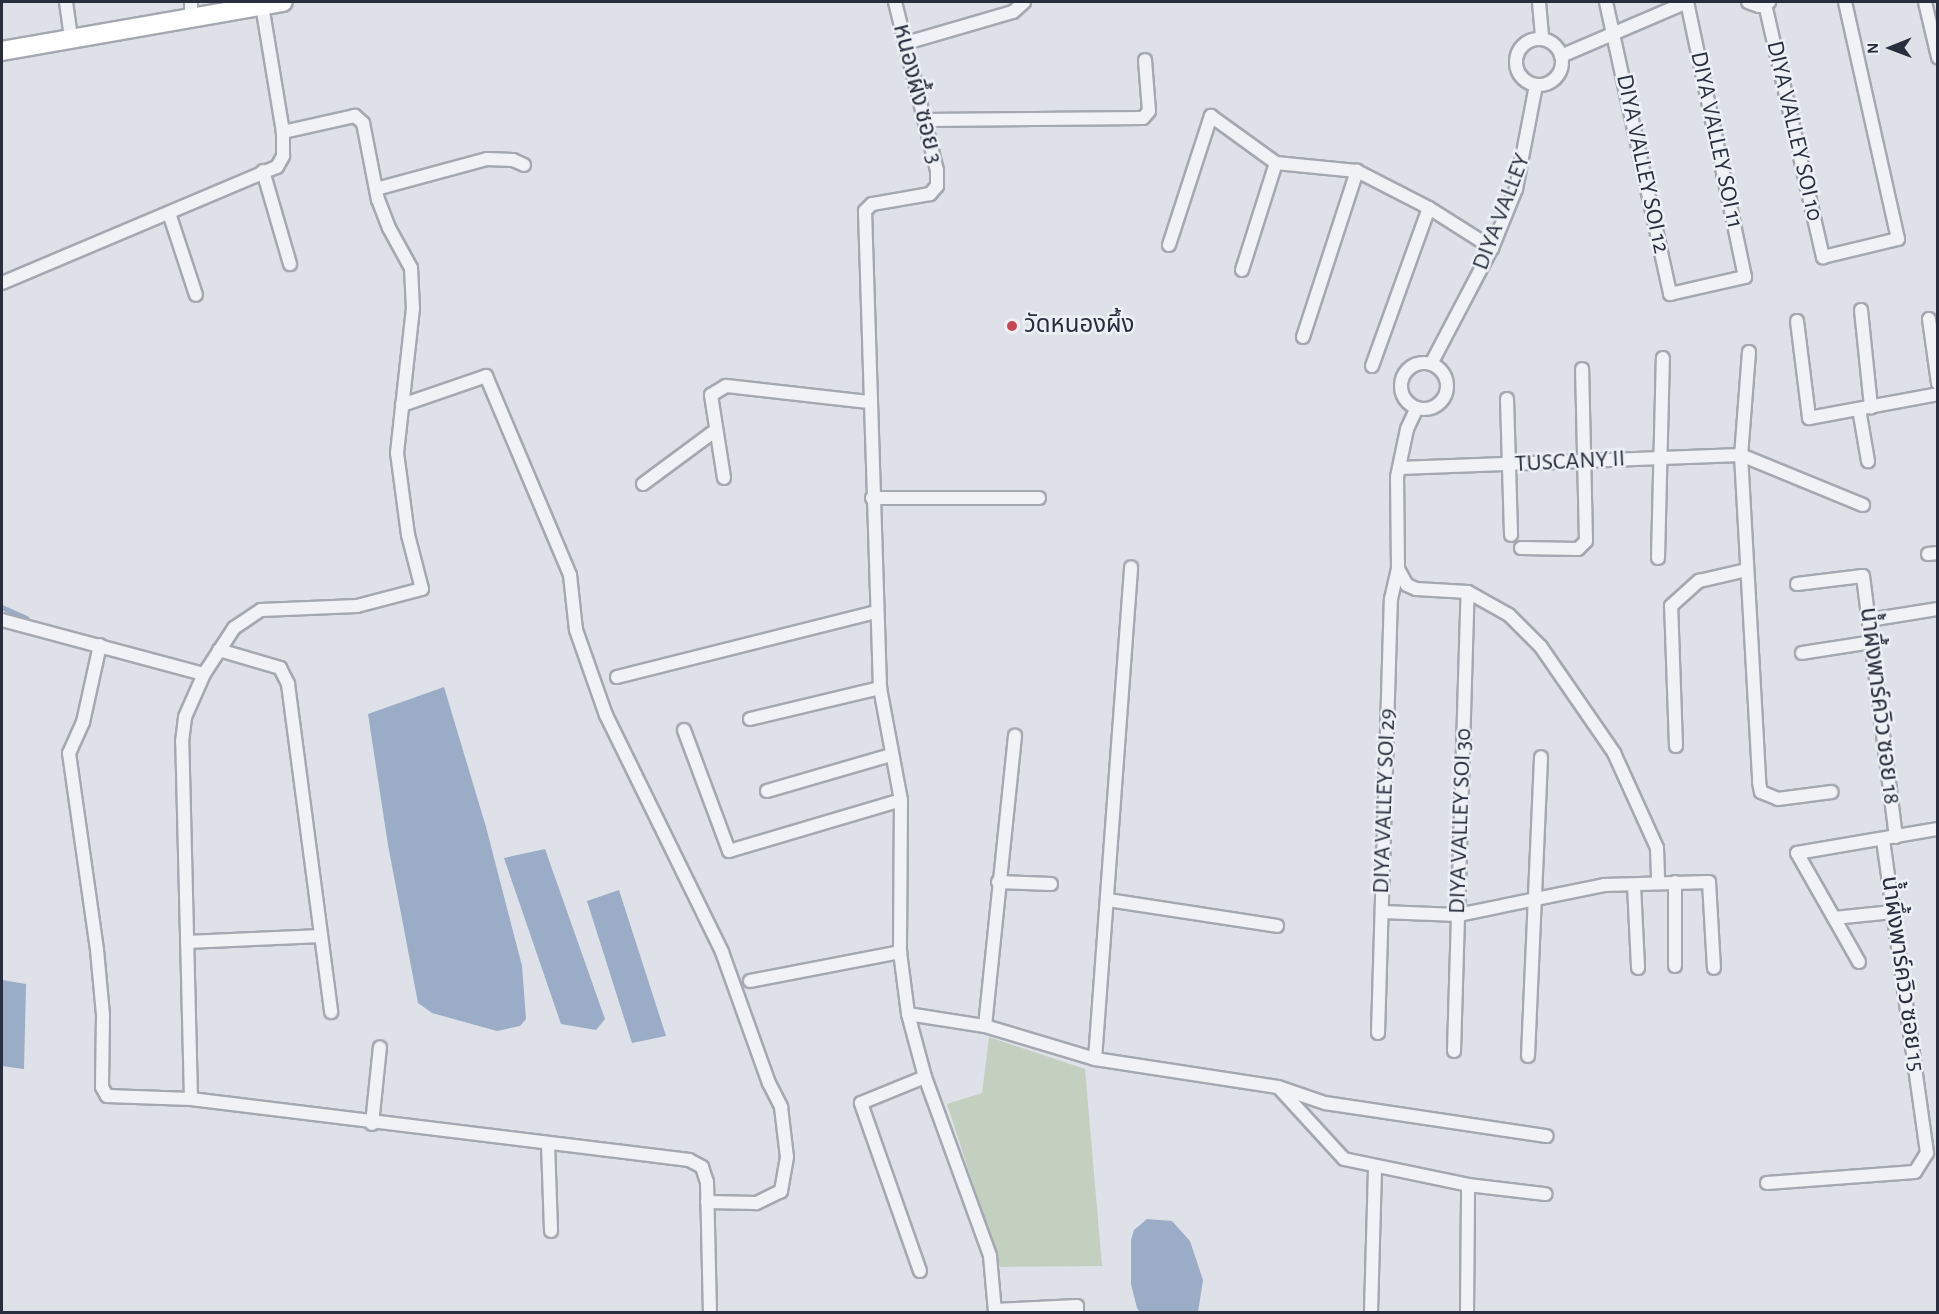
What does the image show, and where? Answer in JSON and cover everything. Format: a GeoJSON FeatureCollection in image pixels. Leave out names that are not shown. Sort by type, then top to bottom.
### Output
{"type":"FeatureCollection","features":[{"type":"Feature","properties":{"kind":"main road"},"geometry":{"type":"LineString","coordinates":[[2,51],[191,10],[283,2]]}},
{"type":"Feature","properties":{"kind":"street"},"geometry":{"type":"LineString","coordinates":[[66,2],[71,36]]}},
{"type":"Feature","properties":{"kind":"street","name":"หนองผึ้ง ซอย 3"},"geometry":{"type":"LineString","coordinates":[[869,402],[872,380],[865,211],[872,204],[930,194],[937,186],[937,170],[895,2]]}},
{"type":"Feature","properties":{"kind":"street"},"geometry":{"type":"LineString","coordinates":[[906,43],[1013,12],[1024,2]]}},
{"type":"Feature","properties":{"kind":"street"},"geometry":{"type":"LineString","coordinates":[[1539,2],[1542,39]]}},
{"type":"Feature","properties":{"kind":"street","name":"DIYA VALLEY SOI 12"},"geometry":{"type":"LineString","coordinates":[[1606,2],[1670,294]]}},
{"type":"Feature","properties":{"kind":"street"},"geometry":{"type":"LineString","coordinates":[[1561,56],[1687,2]]}},
{"type":"Feature","properties":{"kind":"street","name":"DIYA VALLEY SOI 11"},"geometry":{"type":"LineString","coordinates":[[1670,294],[1744,278],[1687,2]]}},
{"type":"Feature","properties":{"kind":"street"},"geometry":{"type":"LineString","coordinates":[[1748,2],[1767,3]]}},
{"type":"Feature","properties":{"kind":"street","name":"DIYA VALLEY SOI 10"},"geometry":{"type":"LineString","coordinates":[[1767,3],[1823,257],[1898,239],[1845,2]]}},
{"type":"Feature","properties":{"kind":"street"},"geometry":{"type":"LineString","coordinates":[[2,283],[277,167],[283,156],[283,132],[262,5]]}},
{"type":"Feature","properties":{"kind":"street"},"geometry":{"type":"LineString","coordinates":[[1930,7],[1938,57]]}},
{"type":"Feature","properties":{"kind":"street"},"geometry":{"type":"LineString","coordinates":[[1542,39],[1555,45],[1561,56],[1556,78],[1536,85],[1523,80],[1516,60],[1522,46],[1542,39]]}},
{"type":"Feature","properties":{"kind":"street"},"geometry":{"type":"LineString","coordinates":[[925,120],[1143,118],[1149,111],[1145,60]]}},
{"type":"Feature","properties":{"kind":"street","name":"DIYA VALLEY"},"geometry":{"type":"LineString","coordinates":[[1431,364],[1492,248],[1516,189],[1536,85]]}},
{"type":"Feature","properties":{"kind":"street"},"geometry":{"type":"LineString","coordinates":[[191,1099],[182,742],[185,717],[204,674],[234,628],[261,610],[357,606],[422,589],[400,486],[397,453],[413,309],[411,268],[389,228],[376,189],[363,123],[355,116],[283,132]]}},
{"type":"Feature","properties":{"kind":"street"},"geometry":{"type":"LineString","coordinates":[[1169,245],[1211,116],[1276,163],[1357,171],[1429,208],[1492,248]]}},
{"type":"Feature","properties":{"kind":"street"},"geometry":{"type":"LineString","coordinates":[[376,189],[487,159],[513,160],[524,165]]}},
{"type":"Feature","properties":{"kind":"street"},"geometry":{"type":"LineString","coordinates":[[1242,270],[1276,163]]}},
{"type":"Feature","properties":{"kind":"street"},"geometry":{"type":"LineString","coordinates":[[263,171],[290,264]]}},
{"type":"Feature","properties":{"kind":"street"},"geometry":{"type":"LineString","coordinates":[[1303,337],[1357,171]]}},
{"type":"Feature","properties":{"kind":"street"},"geometry":{"type":"LineString","coordinates":[[1372,366],[1429,208]]}},
{"type":"Feature","properties":{"kind":"street"},"geometry":{"type":"LineString","coordinates":[[169,213],[196,295]]}},
{"type":"Feature","properties":{"kind":"street"},"geometry":{"type":"LineString","coordinates":[[1861,310],[1868,461]]}},
{"type":"Feature","properties":{"kind":"street"},"geometry":{"type":"LineString","coordinates":[[1929,319],[1938,383]]}},
{"type":"Feature","properties":{"kind":"street"},"geometry":{"type":"LineString","coordinates":[[1797,321],[1809,418],[1938,394]]}},
{"type":"Feature","properties":{"kind":"street"},"geometry":{"type":"LineString","coordinates":[[1749,352],[1741,455],[1761,792],[1778,799],[1832,792]]}},
{"type":"Feature","properties":{"kind":"street"},"geometry":{"type":"LineString","coordinates":[[1658,558],[1663,358]]}},
{"type":"Feature","properties":{"kind":"street"},"geometry":{"type":"LineString","coordinates":[[1431,364],[1446,378],[1446,393],[1438,404],[1417,408],[1406,400],[1402,379],[1410,367],[1431,364]]}},
{"type":"Feature","properties":{"kind":"street"},"geometry":{"type":"LineString","coordinates":[[1521,548],[1584,547],[1586,463],[1582,369]]}},
{"type":"Feature","properties":{"kind":"street"},"geometry":{"type":"LineString","coordinates":[[402,405],[486,376],[570,574],[576,630],[606,715],[722,952],[765,1074],[781,1107],[787,1157],[782,1191],[756,1203],[707,1202]]}},
{"type":"Feature","properties":{"kind":"street"},"geometry":{"type":"LineString","coordinates":[[724,478],[711,395],[726,386],[869,402],[880,688],[901,800],[900,952],[908,1014],[926,1077],[990,1256],[995,1311],[1077,1306],[1077,1312]]}},
{"type":"Feature","properties":{"kind":"street"},"geometry":{"type":"LineString","coordinates":[[1507,399],[1511,535]]}},
{"type":"Feature","properties":{"kind":"street"},"geometry":{"type":"LineString","coordinates":[[1417,408],[1407,429],[1399,468],[1398,569],[1407,585],[1416,589],[1468,592],[1509,615],[1540,647],[1614,753],[1657,848],[1658,882]]}},
{"type":"Feature","properties":{"kind":"street"},"geometry":{"type":"LineString","coordinates":[[643,484],[716,430]]}},
{"type":"Feature","properties":{"kind":"street"},"geometry":{"type":"LineString","coordinates":[[1741,455],[1863,505]]}},
{"type":"Feature","properties":{"kind":"street","name":"TUSCANY II"},"geometry":{"type":"LineString","coordinates":[[1399,468],[1586,463],[1661,457],[1741,455]]}},
{"type":"Feature","properties":{"kind":"street"},"geometry":{"type":"LineString","coordinates":[[872,498],[1039,498]]}},
{"type":"Feature","properties":{"kind":"street"},"geometry":{"type":"LineString","coordinates":[[1095,1059],[1131,567]]}},
{"type":"Feature","properties":{"kind":"street","name":"DIYA VALLEY SOI 29"},"geometry":{"type":"LineString","coordinates":[[1378,1033],[1391,598],[1398,569]]}},
{"type":"Feature","properties":{"kind":"street"},"geometry":{"type":"LineString","coordinates":[[1676,746],[1671,606],[1699,581],[1747,570]]}},
{"type":"Feature","properties":{"kind":"street","name":"น้ำผึ้งพาร์ควิว ซอย 18"},"geometry":{"type":"LineString","coordinates":[[1797,584],[1863,576],[1872,642],[1889,838]]}},
{"type":"Feature","properties":{"kind":"street","name":"DIYA VALLEY SOI 30"},"geometry":{"type":"LineString","coordinates":[[1454,1051],[1468,592]]}},
{"type":"Feature","properties":{"kind":"street"},"geometry":{"type":"LineString","coordinates":[[1869,620],[1938,609]]}},
{"type":"Feature","properties":{"kind":"street"},"geometry":{"type":"LineString","coordinates":[[617,677],[876,612]]}},
{"type":"Feature","properties":{"kind":"street"},"geometry":{"type":"LineString","coordinates":[[2,620],[204,674]]}},
{"type":"Feature","properties":{"kind":"street"},"geometry":{"type":"LineString","coordinates":[[1802,653],[1872,642]]}},
{"type":"Feature","properties":{"kind":"street"},"geometry":{"type":"LineString","coordinates":[[100,645],[83,722],[69,753],[97,950],[103,1015],[102,1087],[107,1095],[115,1098],[191,1099],[372,1124],[689,1160],[702,1167],[707,1202],[710,1312]]}},
{"type":"Feature","properties":{"kind":"street"},"geometry":{"type":"LineString","coordinates":[[219,650],[262,660],[285,675],[331,1012]]}},
{"type":"Feature","properties":{"kind":"street"},"geometry":{"type":"LineString","coordinates":[[750,719],[880,688]]}},
{"type":"Feature","properties":{"kind":"street"},"geometry":{"type":"LineString","coordinates":[[684,730],[729,851],[901,800]]}},
{"type":"Feature","properties":{"kind":"street"},"geometry":{"type":"LineString","coordinates":[[985,1026],[998,882],[1015,736]]}},
{"type":"Feature","properties":{"kind":"street"},"geometry":{"type":"LineString","coordinates":[[767,791],[891,756]]}},
{"type":"Feature","properties":{"kind":"street"},"geometry":{"type":"LineString","coordinates":[[1528,1056],[1541,757]]}},
{"type":"Feature","properties":{"kind":"street"},"geometry":{"type":"LineString","coordinates":[[1859,962],[1797,854],[1938,829]]}},
{"type":"Feature","properties":{"kind":"street","name":"น้ำผึ้งพาร์ควิว ซอย 15"},"geometry":{"type":"LineString","coordinates":[[1767,1183],[1915,1172],[1927,1153],[1893,912],[1889,838]]}},
{"type":"Feature","properties":{"kind":"street"},"geometry":{"type":"LineString","coordinates":[[998,882],[1051,884]]}},
{"type":"Feature","properties":{"kind":"street"},"geometry":{"type":"LineString","coordinates":[[1675,882],[1675,966]]}},
{"type":"Feature","properties":{"kind":"street"},"geometry":{"type":"LineString","coordinates":[[1382,912],[1458,915],[1604,885],[1709,882],[1714,968]]}},
{"type":"Feature","properties":{"kind":"street"},"geometry":{"type":"LineString","coordinates":[[1634,885],[1638,968]]}},
{"type":"Feature","properties":{"kind":"street"},"geometry":{"type":"LineString","coordinates":[[1108,900],[1277,926]]}},
{"type":"Feature","properties":{"kind":"street"},"geometry":{"type":"LineString","coordinates":[[1834,918],[1893,912]]}},
{"type":"Feature","properties":{"kind":"street"},"geometry":{"type":"LineString","coordinates":[[187,942],[321,936]]}},
{"type":"Feature","properties":{"kind":"street"},"geometry":{"type":"LineString","coordinates":[[750,981],[900,952]]}},
{"type":"Feature","properties":{"kind":"street"},"geometry":{"type":"LineString","coordinates":[[908,1014],[985,1026],[1095,1059],[1278,1087],[1325,1102],[1547,1136]]}},
{"type":"Feature","properties":{"kind":"street"},"geometry":{"type":"LineString","coordinates":[[372,1124],[380,1047]]}},
{"type":"Feature","properties":{"kind":"street"},"geometry":{"type":"LineString","coordinates":[[920,1271],[861,1103],[926,1077]]}},
{"type":"Feature","properties":{"kind":"street"},"geometry":{"type":"LineString","coordinates":[[1278,1087],[1344,1158],[1468,1185],[1545,1194]]}},
{"type":"Feature","properties":{"kind":"street"},"geometry":{"type":"LineString","coordinates":[[548,1144],[551,1231]]}},
{"type":"Feature","properties":{"kind":"street"},"geometry":{"type":"LineString","coordinates":[[1371,1312],[1375,1166]]}},
{"type":"Feature","properties":{"kind":"street"},"geometry":{"type":"LineString","coordinates":[[1467,1312],[1468,1185]]}},
{"type":"Feature","properties":{"kind":"green space"},"geometry":{"type":"Polygon","coordinates":[[[989,1037],[1085,1069],[1102,1266],[1000,1267],[947,1104],[982,1093],[989,1037]]]}},
{"type":"Feature","properties":{"kind":"water"},"geometry":{"type":"Polygon","coordinates":[[[444,687],[486,827],[522,966],[526,1019],[520,1026],[497,1031],[432,1013],[418,1003],[388,845],[368,714],[444,687]]]}},
{"type":"Feature","properties":{"kind":"water"},"geometry":{"type":"Polygon","coordinates":[[[545,849],[605,1019],[596,1030],[561,1024],[504,858],[545,849]]]}},
{"type":"Feature","properties":{"kind":"water"},"geometry":{"type":"Polygon","coordinates":[[[619,890],[666,1036],[632,1043],[587,901],[619,890]]]}},
{"type":"Feature","properties":{"kind":"water"},"geometry":{"type":"Polygon","coordinates":[[[2,980],[26,984],[24,1069],[2,1066],[2,980]]]}},
{"type":"Feature","properties":{"kind":"water"},"geometry":{"type":"Polygon","coordinates":[[[1147,1219],[1172,1221],[1190,1241],[1203,1280],[1198,1312],[1140,1312],[1137,1308],[1131,1284],[1131,1240],[1134,1230],[1147,1219]]]}},
{"type":"Feature","properties":{"kind":"waterway"},"geometry":{"type":"LineString","coordinates":[[2,607],[27,618]]}},
{"type":"Feature","properties":{"kind":"place","name":"วัดหนองผึ้ง"},"geometry":{"type":"Point","coordinates":[1012,326]}}]}
